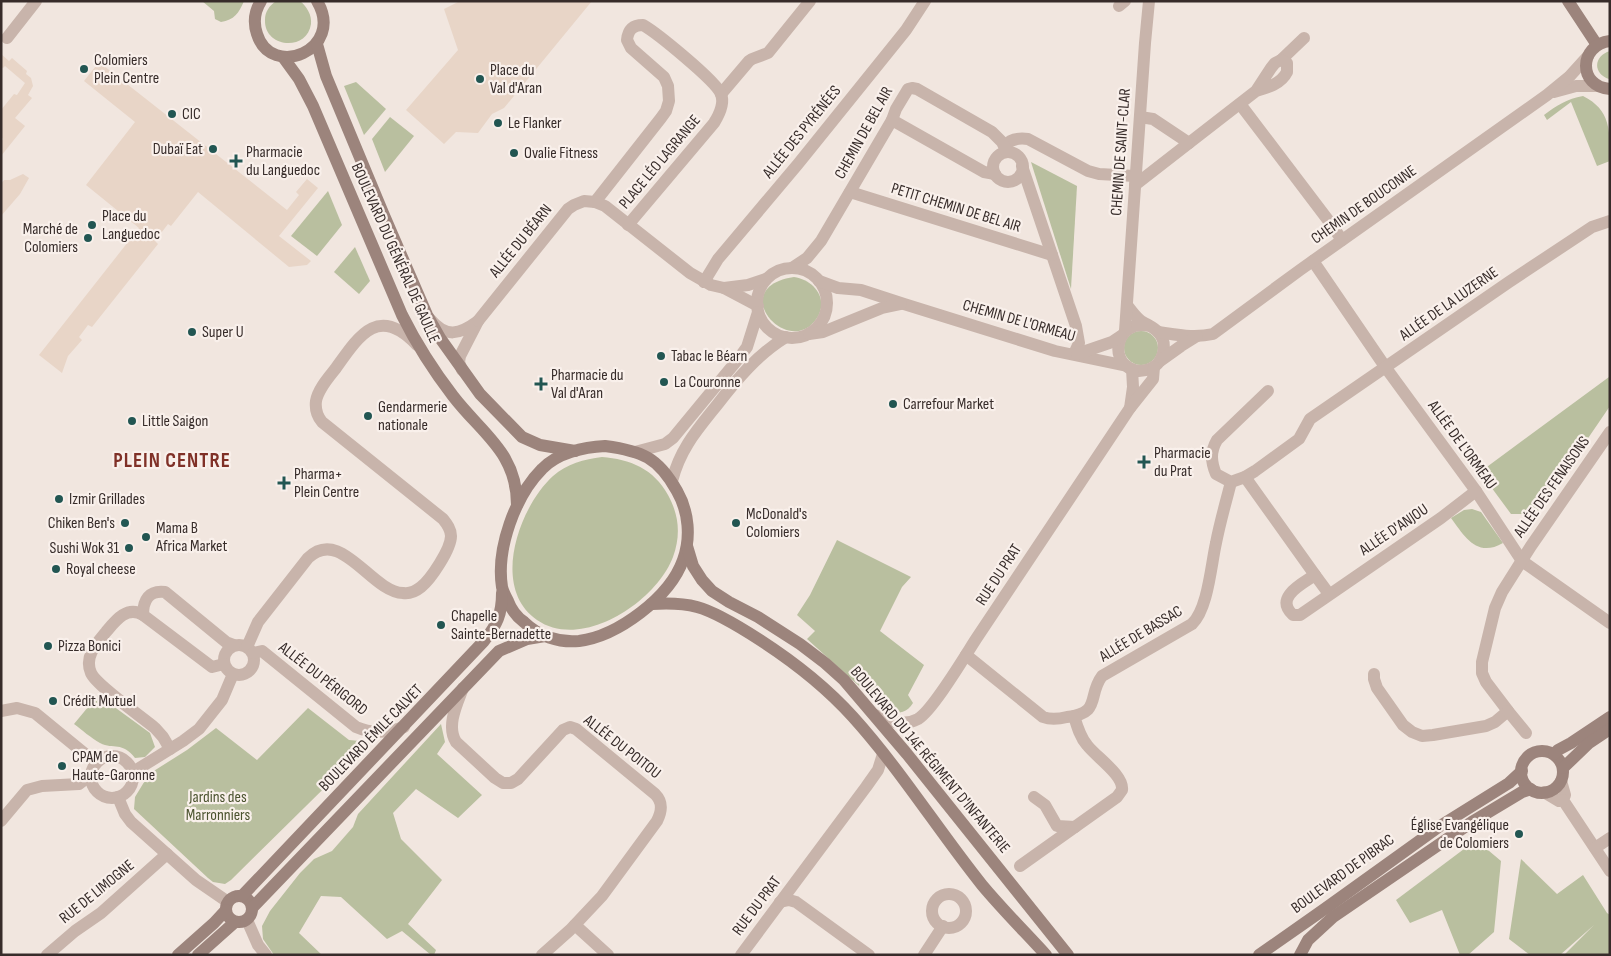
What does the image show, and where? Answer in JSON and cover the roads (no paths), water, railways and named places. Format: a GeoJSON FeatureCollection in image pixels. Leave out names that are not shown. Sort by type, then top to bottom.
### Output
{"type":"FeatureCollection","features":[{"type":"Feature","properties":{"kind":"street"},"geometry":{"type":"LineString","coordinates":[[7,38],[36,1]]}},
{"type":"Feature","properties":{"kind":"street"},"geometry":{"type":"LineString","coordinates":[[261,1],[254,17],[254,27],[258,38],[272,53],[283,57],[307,52],[317,44],[322,33],[324,21],[322,9],[317,1]]}},
{"type":"Feature","properties":{"kind":"street"},"geometry":{"type":"LineString","coordinates":[[721,94],[749,61],[757,56],[768,53],[810,1]]}},
{"type":"Feature","properties":{"kind":"street","name":"ALLÉE DES PYRÉNÉES"},"geometry":{"type":"LineString","coordinates":[[704,282],[718,259],[798,164],[906,30],[925,1]]}},
{"type":"Feature","properties":{"kind":"street","name":"CHEMIN DE SAINT-CLAR"},"geometry":{"type":"LineString","coordinates":[[1123,333],[1127,305],[1149,1]]}},
{"type":"Feature","properties":{"kind":"street"},"geometry":{"type":"LineString","coordinates":[[1568,1],[1603,43],[1588,56],[1586,67],[1593,83],[1604,88]]}},
{"type":"Feature","properties":{"kind":"street","name":"PLACE LÉO LAGRANGE"},"geometry":{"type":"LineString","coordinates":[[596,202],[666,111],[669,101],[668,86],[664,77],[628,44],[627,34],[633,26],[643,25],[713,82],[721,94],[721,108],[714,123],[628,225]]}},
{"type":"Feature","properties":{"kind":"street"},"geometry":{"type":"LineString","coordinates":[[1034,199],[1022,189],[1003,181],[995,174],[994,162],[1006,149],[1007,143],[1018,139],[1028,139],[1088,172],[1135,181],[1256,92],[1275,84],[1286,76],[1288,66],[1281,60],[1304,38]]}},
{"type":"Feature","properties":{"kind":"street","name":"BOULEVARD DU GÉNÉRAL DE GAULLE"},"geometry":{"type":"LineString","coordinates":[[317,44],[329,85],[427,315],[462,370],[480,394],[522,437],[540,445],[575,451]]}},
{"type":"Feature","properties":{"kind":"street","name":"CHEMIN DE BOUCONNE"},"geometry":{"type":"LineString","coordinates":[[1153,329],[1172,335],[1198,336],[1213,334],[1547,94],[1569,77],[1588,56]]}},
{"type":"Feature","properties":{"kind":"street","name":"BOULEVARD DU GÉNÉRAL DE GAULLE"},"geometry":{"type":"LineString","coordinates":[[283,57],[300,80],[313,106],[402,315],[418,346],[455,399],[499,448],[507,461],[517,490],[517,505]]}},
{"type":"Feature","properties":{"kind":"street","name":"CHEMIN DE BOUCONNE"},"geometry":{"type":"LineString","coordinates":[[1547,94],[1576,86],[1604,88]]}},
{"type":"Feature","properties":{"kind":"street","name":"CHEMIN DE BEL AIR"},"geometry":{"type":"LineString","coordinates":[[792,268],[807,258],[821,241],[892,120],[905,92],[912,88],[992,132],[1006,149],[1017,156],[1034,199],[1078,334],[1078,342],[1074,354]]}},
{"type":"Feature","properties":{"kind":"street"},"geometry":{"type":"LineString","coordinates":[[1240,104],[1342,240]]}},
{"type":"Feature","properties":{"kind":"street"},"geometry":{"type":"LineString","coordinates":[[1140,116],[1153,119],[1189,143]]}},
{"type":"Feature","properties":{"kind":"street"},"geometry":{"type":"LineString","coordinates":[[892,120],[984,172],[995,174]]}},
{"type":"Feature","properties":{"kind":"street"},"geometry":{"type":"LineString","coordinates":[[1009,182],[1019,177],[1022,172],[1022,166]]}},
{"type":"Feature","properties":{"kind":"street","name":"PETIT CHEMIN DE BEL AIR"},"geometry":{"type":"LineString","coordinates":[[850,192],[1052,255]]}},
{"type":"Feature","properties":{"kind":"street"},"geometry":{"type":"LineString","coordinates":[[596,202],[609,208],[690,273],[704,282],[724,288],[758,309],[761,318],[769,328],[779,335],[797,337],[808,334],[820,323],[827,307],[826,296],[818,279],[802,269],[780,270],[766,279],[748,285],[724,288]]}},
{"type":"Feature","properties":{"kind":"street","name":"ALLÉE DU BÉARN"},"geometry":{"type":"LineString","coordinates":[[462,370],[459,362],[460,356],[478,321],[568,209],[578,203],[596,202]]}},
{"type":"Feature","properties":{"kind":"street","name":"ALLÉE DE LA LUZERNE"},"geometry":{"type":"LineString","coordinates":[[1245,477],[1299,439],[1310,419],[1592,227],[1610,222]]}},
{"type":"Feature","properties":{"kind":"street","name":"CHEMIN DE BEL AIR"},"geometry":{"type":"LineString","coordinates":[[818,279],[816,260],[821,241]]}},
{"type":"Feature","properties":{"kind":"street","name":"ALLÉE DE L'ORMEAU"},"geometry":{"type":"LineString","coordinates":[[1313,261],[1386,368],[1476,491],[1522,561],[1610,623]]}},
{"type":"Feature","properties":{"kind":"street"},"geometry":{"type":"LineString","coordinates":[[635,452],[666,444],[679,432],[743,352],[758,309],[759,292],[766,279]]}},
{"type":"Feature","properties":{"kind":"street","name":"CHEMIN DE L'ORMEAU"},"geometry":{"type":"LineString","coordinates":[[818,279],[838,288],[861,290],[1055,351],[1130,367]]}},
{"type":"Feature","properties":{"kind":"street","name":"CHEMIN DE L'ORMEAU"},"geometry":{"type":"LineString","coordinates":[[808,334],[823,332],[882,308],[904,304]]}},
{"type":"Feature","properties":{"kind":"street"},"geometry":{"type":"LineString","coordinates":[[1123,333],[1118,348],[1120,359],[1137,371],[1145,370],[1157,364],[1164,350],[1163,341],[1127,305]]}},
{"type":"Feature","properties":{"kind":"street","name":"ALLÉE DU BÉARN"},"geometry":{"type":"LineString","coordinates":[[427,315],[440,329],[447,333],[459,332],[478,321]]}},
{"type":"Feature","properties":{"kind":"street"},"geometry":{"type":"LineString","coordinates":[[1074,354],[1112,342],[1136,325],[1153,329]]}},
{"type":"Feature","properties":{"kind":"street"},"geometry":{"type":"LineString","coordinates":[[234,645],[226,651],[224,664],[226,669],[233,674],[244,674],[252,668],[254,663],[250,650],[258,622],[313,553],[326,548],[337,551],[386,588],[404,593],[421,587],[445,555],[449,548],[451,534],[443,519],[322,422],[318,417],[316,407],[319,392],[367,330],[379,326],[390,327],[408,336],[418,346]]}},
{"type":"Feature","properties":{"kind":"street","name":"CHEMIN DE BOUCONNE"},"geometry":{"type":"LineString","coordinates":[[1157,364],[1180,346],[1198,336]]}},
{"type":"Feature","properties":{"kind":"street"},"geometry":{"type":"LineString","coordinates":[[672,481],[682,452],[697,430],[749,365],[786,337]]}},
{"type":"Feature","properties":{"kind":"street","name":"RUE DU PRAT"},"geometry":{"type":"LineString","coordinates":[[875,714],[898,723],[908,722],[922,716],[935,700],[1130,408],[1153,379],[1157,364]]}},
{"type":"Feature","properties":{"kind":"street","name":"RUE DU PRAT"},"geometry":{"type":"LineString","coordinates":[[1130,367],[1133,387],[1130,408]]}},
{"type":"Feature","properties":{"kind":"street"},"geometry":{"type":"LineString","coordinates":[[1268,391],[1217,440],[1212,449],[1212,460],[1216,474],[1231,482],[1245,477],[1329,594]]}},
{"type":"Feature","properties":{"kind":"street","name":"ALLÉE DES FENAISONS"},"geometry":{"type":"LineString","coordinates":[[1522,561],[1610,432]]}},
{"type":"Feature","properties":{"kind":"street"},"geometry":{"type":"LineString","coordinates":[[502,588],[509,605],[530,629],[545,636],[561,640],[579,641],[611,631],[652,604],[673,578],[682,562],[687,546],[688,522],[681,497],[662,467],[652,459],[635,452],[604,446],[575,451]]}},
{"type":"Feature","properties":{"kind":"street","name":"BOULEVARD ÉMILE CALVET"},"geometry":{"type":"LineString","coordinates":[[178,955],[214,923],[231,903],[242,896],[254,884],[404,727],[495,628],[502,608],[501,563],[508,528],[517,505],[542,468],[556,459],[575,451]]}},
{"type":"Feature","properties":{"kind":"street","name":"ALLÉE DE BASSAC"},"geometry":{"type":"LineString","coordinates":[[1074,716],[1085,712],[1091,707],[1102,676],[1192,624],[1198,616],[1204,602],[1216,541],[1231,482]]}},
{"type":"Feature","properties":{"kind":"street","name":"ALLÉE D'ANJOU"},"geometry":{"type":"LineString","coordinates":[[1315,575],[1290,593],[1286,604],[1288,610],[1293,615],[1300,615],[1441,518],[1476,491]]}},
{"type":"Feature","properties":{"kind":"street","name":"BOULEVARD DU 14E RÉGIMENT D'INFANTERIE"},"geometry":{"type":"LineString","coordinates":[[687,546],[693,566],[712,591],[758,617],[825,662],[844,680],[875,714],[1068,955]]}},
{"type":"Feature","properties":{"kind":"street"},"geometry":{"type":"LineString","coordinates":[[1522,561],[1502,592],[1495,608],[1482,662],[1482,672],[1486,682],[1526,733]]}},
{"type":"Feature","properties":{"kind":"street"},"geometry":{"type":"LineString","coordinates":[[143,614],[144,603],[148,596],[156,592],[165,592],[226,642],[234,645],[238,644],[250,650]]}},
{"type":"Feature","properties":{"kind":"street","name":"BOULEVARD DU 14E RÉGIMENT D'INFANTERIE"},"geometry":{"type":"LineString","coordinates":[[652,604],[668,603],[703,608],[783,654],[820,684],[853,716],[983,886],[1046,955]]}},
{"type":"Feature","properties":{"kind":"street"},"geometry":{"type":"LineString","coordinates":[[170,749],[155,728],[96,681],[90,670],[89,660],[94,648],[117,619],[127,613],[134,612],[143,614],[212,667],[224,664]]}},
{"type":"Feature","properties":{"kind":"street","name":"BOULEVARD ÉMILE CALVET"},"geometry":{"type":"LineString","coordinates":[[252,908],[499,651],[527,639],[545,636]]}},
{"type":"Feature","properties":{"kind":"street","name":"ALLÉE DU PÉRIGORD"},"geometry":{"type":"LineString","coordinates":[[250,650],[262,651],[356,727],[384,733],[404,727]]}},
{"type":"Feature","properties":{"kind":"street"},"geometry":{"type":"LineString","coordinates":[[966,655],[1043,716],[1052,719],[1074,716],[1084,742],[1122,782],[1123,788],[1117,797],[1020,866]]}},
{"type":"Feature","properties":{"kind":"street"},"geometry":{"type":"LineString","coordinates":[[133,772],[199,729],[222,700],[233,674]]}},
{"type":"Feature","properties":{"kind":"street"},"geometry":{"type":"LineString","coordinates":[[1374,674],[1377,688],[1403,726],[1419,735],[1433,735],[1486,726],[1495,722],[1508,711]]}},
{"type":"Feature","properties":{"kind":"street","name":"ALLÉE DU POITOU"},"geometry":{"type":"LineString","coordinates":[[464,688],[452,724],[454,739],[499,781],[511,783],[518,779],[563,730],[570,727],[576,729],[660,800],[661,810],[657,821],[602,896],[575,925],[542,955]]}},
{"type":"Feature","properties":{"kind":"street"},"geometry":{"type":"LineString","coordinates":[[1,711],[17,708],[35,712],[94,768]]}},
{"type":"Feature","properties":{"kind":"street"},"geometry":{"type":"LineString","coordinates":[[1554,754],[1610,717]]}},
{"type":"Feature","properties":{"kind":"street"},"geometry":{"type":"LineString","coordinates":[[1563,800],[1565,795],[1562,774],[1561,763],[1554,754],[1538,751],[1526,758],[1523,764],[1522,778],[1531,789],[1537,792],[1544,792],[1557,787],[1562,774],[1589,743],[1610,729]]}},
{"type":"Feature","properties":{"kind":"street","name":"RUE DU PRAT"},"geometry":{"type":"LineString","coordinates":[[741,955],[866,788],[878,770],[883,754]]}},
{"type":"Feature","properties":{"kind":"street"},"geometry":{"type":"LineString","coordinates":[[1,820],[27,790],[42,786],[79,784],[94,768],[108,756],[120,757],[126,761],[133,772],[132,784],[124,794],[118,797],[105,796],[94,787],[92,781],[94,768]]}},
{"type":"Feature","properties":{"kind":"street","name":"BOULEVARD DE PIBRAC"},"geometry":{"type":"LineString","coordinates":[[1259,955],[1440,826],[1509,783],[1522,771]]}},
{"type":"Feature","properties":{"kind":"street","name":"BOULEVARD DE PIBRAC"},"geometry":{"type":"LineString","coordinates":[[1300,955],[1308,940],[1333,917],[1472,822],[1522,792],[1531,789]]}},
{"type":"Feature","properties":{"kind":"street"},"geometry":{"type":"LineString","coordinates":[[1544,792],[1559,801],[1563,800]]}},
{"type":"Feature","properties":{"kind":"street"},"geometry":{"type":"LineString","coordinates":[[118,797],[128,818],[196,880],[231,903],[248,900],[252,908],[250,917],[241,921],[198,955]]}},
{"type":"Feature","properties":{"kind":"street"},"geometry":{"type":"LineString","coordinates":[[1034,797],[1045,806],[1057,826],[1075,827]]}},
{"type":"Feature","properties":{"kind":"street"},"geometry":{"type":"LineString","coordinates":[[1563,800],[1610,870]]}},
{"type":"Feature","properties":{"kind":"street"},"geometry":{"type":"LineString","coordinates":[[1595,848],[1610,838]]}},
{"type":"Feature","properties":{"kind":"street","name":"RUE DE LIMOGNE"},"geometry":{"type":"LineString","coordinates":[[47,955],[75,931],[101,913],[168,854]]}},
{"type":"Feature","properties":{"kind":"street"},"geometry":{"type":"LineString","coordinates":[[780,902],[789,900],[796,902],[869,955]]}},
{"type":"Feature","properties":{"kind":"street"},"geometry":{"type":"LineString","coordinates":[[231,903],[228,917],[241,921],[266,955]]}},
{"type":"Feature","properties":{"kind":"street"},"geometry":{"type":"LineString","coordinates":[[575,925],[608,955]]}},
{"type":"Feature","properties":{"kind":"street"},"geometry":{"type":"LineString","coordinates":[[924,955],[943,926]]}},
{"type":"Feature","properties":{"kind":"place","name":"Colomiers Plein Centre"},"geometry":{"type":"Point","coordinates":[84,69]}},
{"type":"Feature","properties":{"kind":"place","name":"Place du Val d'Aran"},"geometry":{"type":"Point","coordinates":[480,79]}},
{"type":"Feature","properties":{"kind":"place","name":"CIC"},"geometry":{"type":"Point","coordinates":[172,114]}},
{"type":"Feature","properties":{"kind":"place","name":"Le Flanker"},"geometry":{"type":"Point","coordinates":[498,123]}},
{"type":"Feature","properties":{"kind":"place","name":"Dubaï Eat"},"geometry":{"type":"Point","coordinates":[213,149]}},
{"type":"Feature","properties":{"kind":"place","name":"Ovalie Fitness"},"geometry":{"type":"Point","coordinates":[514,153]}},
{"type":"Feature","properties":{"kind":"place","name":"Pharmacie du Languedoc"},"geometry":{"type":"Point","coordinates":[236,161]}},
{"type":"Feature","properties":{"kind":"place","name":"Place du Languedoc"},"geometry":{"type":"Point","coordinates":[92,225]}},
{"type":"Feature","properties":{"kind":"place","name":"Marché de Colomiers"},"geometry":{"type":"Point","coordinates":[88,238]}},
{"type":"Feature","properties":{"kind":"place","name":"Super U"},"geometry":{"type":"Point","coordinates":[192,332]}},
{"type":"Feature","properties":{"kind":"place","name":"Tabac le Béarn"},"geometry":{"type":"Point","coordinates":[661,356]}},
{"type":"Feature","properties":{"kind":"place","name":"La Couronne"},"geometry":{"type":"Point","coordinates":[664,382]}},
{"type":"Feature","properties":{"kind":"place","name":"Pharmacie du Val d'Aran"},"geometry":{"type":"Point","coordinates":[541,384]}},
{"type":"Feature","properties":{"kind":"place","name":"Carrefour Market"},"geometry":{"type":"Point","coordinates":[893,404]}},
{"type":"Feature","properties":{"kind":"place","name":"Gendarmerie nationale"},"geometry":{"type":"Point","coordinates":[368,416]}},
{"type":"Feature","properties":{"kind":"place","name":"Little Saigon"},"geometry":{"type":"Point","coordinates":[132,421]}},
{"type":"Feature","properties":{"kind":"place","name":"Pharmacie du Prat"},"geometry":{"type":"Point","coordinates":[1144,462]}},
{"type":"Feature","properties":{"kind":"place","name":"Pharma+ Plein Centre"},"geometry":{"type":"Point","coordinates":[284,483]}},
{"type":"Feature","properties":{"kind":"place","name":"Izmir Grillades"},"geometry":{"type":"Point","coordinates":[59,499]}},
{"type":"Feature","properties":{"kind":"place","name":"Chiken Ben's"},"geometry":{"type":"Point","coordinates":[125,523]}},
{"type":"Feature","properties":{"kind":"place","name":"McDonald's Colomiers"},"geometry":{"type":"Point","coordinates":[736,523]}},
{"type":"Feature","properties":{"kind":"place","name":"Mama B Africa Market"},"geometry":{"type":"Point","coordinates":[146,537]}},
{"type":"Feature","properties":{"kind":"place","name":"Sushi Wok 31"},"geometry":{"type":"Point","coordinates":[129,548]}},
{"type":"Feature","properties":{"kind":"place","name":"Royal cheese"},"geometry":{"type":"Point","coordinates":[56,569]}},
{"type":"Feature","properties":{"kind":"place","name":"Chapelle Sainte-Bernadette"},"geometry":{"type":"Point","coordinates":[441,625]}},
{"type":"Feature","properties":{"kind":"place","name":"Pizza Bonici"},"geometry":{"type":"Point","coordinates":[48,646]}},
{"type":"Feature","properties":{"kind":"place","name":"Crédit Mutuel"},"geometry":{"type":"Point","coordinates":[53,701]}},
{"type":"Feature","properties":{"kind":"place","name":"CPAM de Haute-Garonne"},"geometry":{"type":"Point","coordinates":[62,766]}},
{"type":"Feature","properties":{"kind":"place","name":"Église Evangélique de Colomiers"},"geometry":{"type":"Point","coordinates":[1519,834]}},
{"type":"Feature","properties":{"kind":"district","name":"PLEIN CENTRE"},"geometry":{"type":"Point","coordinates":[172,460]}},
{"type":"Feature","properties":{"kind":"park label","name":"Jardins des Marronniers"},"geometry":{"type":"Point","coordinates":[218,806]}}]}
